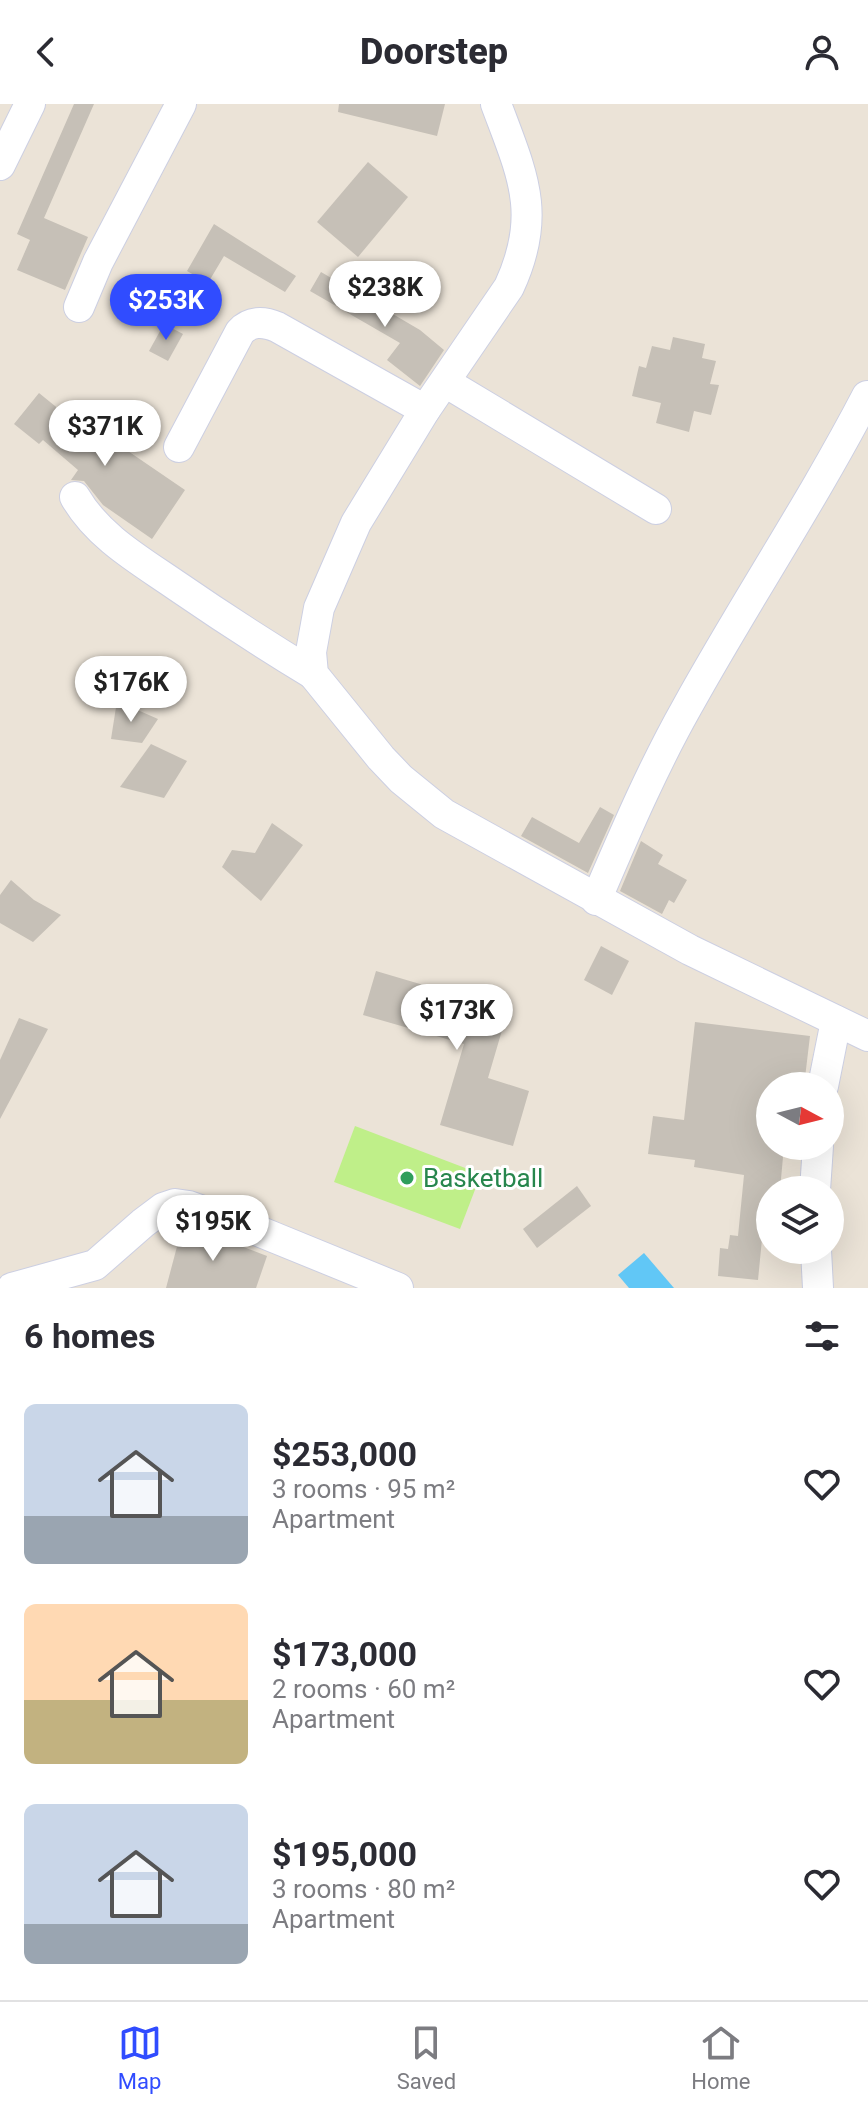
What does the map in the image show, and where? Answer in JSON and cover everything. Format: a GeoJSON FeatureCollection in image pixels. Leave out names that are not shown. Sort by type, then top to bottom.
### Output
{"type":"FeatureCollection","features":[{"type":"Feature","properties":{"kind":"street"},"geometry":{"type":"LineString","coordinates":[[0,165],[30,104]]}},
{"type":"Feature","properties":{"kind":"street"},"geometry":{"type":"LineString","coordinates":[[79,307],[181,104]]}},
{"type":"Feature","properties":{"kind":"street"},"geometry":{"type":"LineString","coordinates":[[313,674],[311,652],[316,620],[326,589],[356,523],[425,410],[509,287],[518,268],[526,231],[526,193],[496,104]]}},
{"type":"Feature","properties":{"kind":"street"},"geometry":{"type":"LineString","coordinates":[[179,447],[240,332],[252,323],[277,327],[425,410]]}},
{"type":"Feature","properties":{"kind":"street"},"geometry":{"type":"LineString","coordinates":[[445,382],[656,509]]}},
{"type":"Feature","properties":{"kind":"street"},"geometry":{"type":"LineString","coordinates":[[596,900],[637,807],[685,711],[834,459],[867,396]]}},
{"type":"Feature","properties":{"kind":"street"},"geometry":{"type":"LineString","coordinates":[[75,497],[106,534],[135,556],[246,634],[313,674],[381,758],[444,814],[690,950],[868,1036]]}},
{"type":"Feature","properties":{"kind":"street"},"geometry":{"type":"LineString","coordinates":[[826,1072],[836,1021]]}},
{"type":"Feature","properties":{"kind":"street"},"geometry":{"type":"LineString","coordinates":[[12,1288],[95,1265],[143,1223],[163,1208],[175,1204],[256,1230],[398,1288]]}},
{"type":"Feature","properties":{"kind":"street"},"geometry":{"type":"LineString","coordinates":[[817,1264],[818,1288]]}},
{"type":"Feature","properties":{"kind":"green space","name":"Basketball"},"geometry":{"type":"Polygon","coordinates":[[[355,1126],[481,1174],[460,1229],[334,1182],[355,1126]]]}},
{"type":"Feature","properties":{"kind":"water"},"geometry":{"type":"Polygon","coordinates":[[[644,1253],[674,1288],[629,1288],[618,1275],[644,1253]]]}},
{"type":"Feature","properties":{"kind":"building"},"geometry":{"type":"Polygon","coordinates":[[[74,104],[94,104],[44,218],[88,237],[65,290],[17,270],[30,240],[17,234],[74,104]]]}},
{"type":"Feature","properties":{"kind":"building"},"geometry":{"type":"Polygon","coordinates":[[[339,104],[445,104],[437,136],[338,112],[339,104]]]}},
{"type":"Feature","properties":{"kind":"building"},"geometry":{"type":"Polygon","coordinates":[[[368,162],[408,197],[358,257],[317,222],[368,162]]]}},
{"type":"Feature","properties":{"kind":"building"},"geometry":{"type":"Polygon","coordinates":[[[214,224],[296,276],[285,292],[224,256],[208,283],[187,271],[214,224]]]}},
{"type":"Feature","properties":{"kind":"building"},"geometry":{"type":"Polygon","coordinates":[[[321,272],[420,330],[444,350],[420,386],[387,360],[400,343],[310,291],[321,272]]]}},
{"type":"Feature","properties":{"kind":"building"},"geometry":{"type":"Polygon","coordinates":[[[164,324],[183,334],[168,361],[149,351],[164,324]]]}},
{"type":"Feature","properties":{"kind":"building"},"geometry":{"type":"Polygon","coordinates":[[[673,337],[705,344],[702,358],[716,361],[710,384],[719,385],[711,415],[694,411],[689,432],[656,423],[661,403],[632,396],[639,366],[646,368],[652,346],[670,350],[673,337]]]}},
{"type":"Feature","properties":{"kind":"building"},"geometry":{"type":"Polygon","coordinates":[[[39,393],[98,441],[103,434],[185,490],[152,539],[103,505],[84,481],[71,480],[78,470],[43,440],[39,444],[14,424],[39,393]]]}},
{"type":"Feature","properties":{"kind":"building"},"geometry":{"type":"Polygon","coordinates":[[[117,701],[158,719],[142,743],[111,739],[117,701]]]}},
{"type":"Feature","properties":{"kind":"building"},"geometry":{"type":"Polygon","coordinates":[[[151,744],[187,761],[164,798],[120,787],[151,744]]]}},
{"type":"Feature","properties":{"kind":"building"},"geometry":{"type":"Polygon","coordinates":[[[600,807],[614,815],[588,873],[521,836],[532,817],[579,843],[600,807]]]}},
{"type":"Feature","properties":{"kind":"building"},"geometry":{"type":"Polygon","coordinates":[[[272,823],[303,845],[261,901],[222,867],[232,850],[255,853],[272,823]]]}},
{"type":"Feature","properties":{"kind":"building"},"geometry":{"type":"Polygon","coordinates":[[[641,841],[663,855],[658,864],[687,880],[674,903],[669,900],[662,914],[620,891],[641,841]]]}},
{"type":"Feature","properties":{"kind":"building"},"geometry":{"type":"Polygon","coordinates":[[[11,880],[34,900],[61,915],[33,942],[0,923],[0,895],[11,880]]]}},
{"type":"Feature","properties":{"kind":"building"},"geometry":{"type":"Polygon","coordinates":[[[601,946],[629,961],[612,995],[584,980],[601,946]]]}},
{"type":"Feature","properties":{"kind":"building"},"geometry":{"type":"Polygon","coordinates":[[[376,971],[508,1010],[488,1078],[529,1091],[513,1146],[440,1125],[464,1044],[363,1015],[376,971]]]}},
{"type":"Feature","properties":{"kind":"building"},"geometry":{"type":"Polygon","coordinates":[[[19,1018],[48,1029],[0,1119],[0,1060],[19,1018]]]}},
{"type":"Feature","properties":{"kind":"building"},"geometry":{"type":"Polygon","coordinates":[[[695,1022],[810,1036],[806,1072],[756,1072],[756,1160],[783,1160],[781,1176],[756,1176],[758,1280],[718,1276],[720,1248],[728,1249],[730,1235],[738,1236],[744,1175],[694,1167],[695,1160],[648,1154],[653,1116],[684,1120],[695,1022]]]}},
{"type":"Feature","properties":{"kind":"building"},"geometry":{"type":"Polygon","coordinates":[[[577,1186],[591,1206],[537,1248],[523,1229],[577,1186]]]}},
{"type":"Feature","properties":{"kind":"building"},"geometry":{"type":"Polygon","coordinates":[[[183,1224],[267,1256],[256,1288],[166,1288],[183,1224]]]}},
{"type":"Feature","properties":{"kind":"place","name":"Basketball"},"geometry":{"type":"Point","coordinates":[407,1178]}}]}
